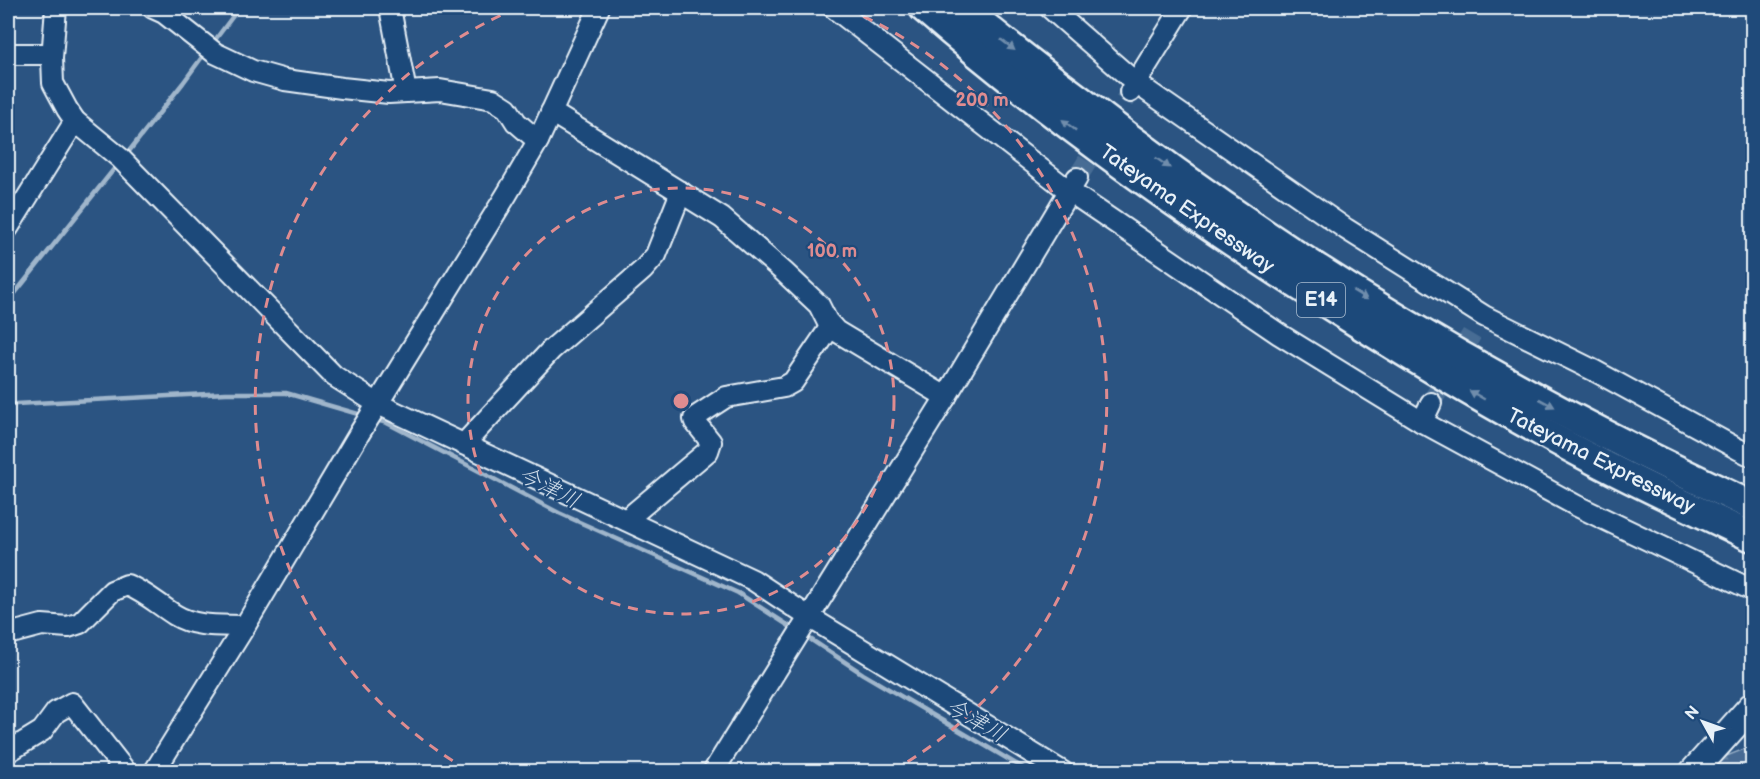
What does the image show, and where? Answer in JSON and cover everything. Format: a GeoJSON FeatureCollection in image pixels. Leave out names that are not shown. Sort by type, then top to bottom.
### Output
{"type":"FeatureCollection","features":[{"type":"Feature","properties":{"kind":"highway","name":"Tateyama Expressway"},"geometry":{"type":"LineString","coordinates":[[924,8],[976,52],[1119,164],[1254,258],[1384,340],[1509,413],[1596,461],[1752,537]]}},
{"type":"Feature","properties":{"kind":"highway","name":"Tateyama Expressway"},"geometry":{"type":"LineString","coordinates":[[963,8],[1134,143],[1258,230],[1376,305],[1513,385],[1587,425],[1752,506]]}},
{"type":"Feature","properties":{"kind":"main road"},"geometry":{"type":"LineString","coordinates":[[1693,771],[1752,706]]}},
{"type":"Feature","properties":{"kind":"street"},"geometry":{"type":"LineString","coordinates":[[56,8],[52,54],[53,83],[75,121],[120,158],[334,376],[378,404],[753,580],[809,617],[1062,771]]}},
{"type":"Feature","properties":{"kind":"street"},"geometry":{"type":"LineString","coordinates":[[153,8],[164,13],[215,53],[253,71],[285,80],[389,93],[440,90],[493,99],[507,108],[516,123],[538,141]]}},
{"type":"Feature","properties":{"kind":"street"},"geometry":{"type":"LineString","coordinates":[[390,8],[406,92]]}},
{"type":"Feature","properties":{"kind":"street"},"geometry":{"type":"LineString","coordinates":[[154,771],[245,626],[358,434],[538,141],[599,8]]}},
{"type":"Feature","properties":{"kind":"street"},"geometry":{"type":"LineString","coordinates":[[834,8],[1073,185],[1280,334],[1422,422],[1576,506],[1752,590]]}},
{"type":"Feature","properties":{"kind":"street"},"geometry":{"type":"LineString","coordinates":[[1050,8],[1132,88],[1481,320],[1595,371],[1752,456]]}},
{"type":"Feature","properties":{"kind":"street"},"geometry":{"type":"LineString","coordinates":[[1132,88],[1182,8]]}},
{"type":"Feature","properties":{"kind":"street"},"geometry":{"type":"LineString","coordinates":[[8,54],[52,54]]}},
{"type":"Feature","properties":{"kind":"street"},"geometry":{"type":"LineString","coordinates":[[551,112],[722,218],[819,305],[827,321],[836,331],[946,397]]}},
{"type":"Feature","properties":{"kind":"street"},"geometry":{"type":"LineString","coordinates":[[8,228],[75,121]]}},
{"type":"Feature","properties":{"kind":"street"},"geometry":{"type":"LineString","coordinates":[[713,771],[946,397],[1073,185]]}},
{"type":"Feature","properties":{"kind":"street"},"geometry":{"type":"LineString","coordinates":[[464,444],[551,350],[643,270],[656,255],[681,192]]}},
{"type":"Feature","properties":{"kind":"street"},"geometry":{"type":"LineString","coordinates":[[626,520],[708,451],[711,442],[695,422],[696,416],[726,397],[784,387],[793,382],[831,326]]}},
{"type":"Feature","properties":{"kind":"street"},"geometry":{"type":"LineString","coordinates":[[1422,422],[1431,403]]}},
{"type":"Feature","properties":{"kind":"street"},"geometry":{"type":"LineString","coordinates":[[8,634],[42,625],[68,627],[80,622],[112,591],[127,585],[137,589],[177,617],[197,624],[245,626]]}},
{"type":"Feature","properties":{"kind":"street"},"geometry":{"type":"LineString","coordinates":[[11,750],[42,731],[56,712],[72,703],[126,771]]}},
{"type":"Feature","properties":{"kind":"green space"},"geometry":{"type":"Polygon","coordinates":[[[1752,746],[1752,771],[1697,772],[1701,766],[1752,746]]]}},
{"type":"Feature","properties":{"kind":"waterway"},"geometry":{"type":"LineString","coordinates":[[212,44],[239,8]]}},
{"type":"Feature","properties":{"kind":"waterway"},"geometry":{"type":"LineString","coordinates":[[126,155],[205,53]]}},
{"type":"Feature","properties":{"kind":"waterway"},"geometry":{"type":"LineString","coordinates":[[8,302],[118,164]]}},
{"type":"Feature","properties":{"kind":"waterway","name":"今津川"},"geometry":{"type":"LineString","coordinates":[[8,406],[226,393],[286,393],[365,416]]}},
{"type":"Feature","properties":{"kind":"waterway","name":"今津川"},"geometry":{"type":"LineString","coordinates":[[373,419],[387,423],[559,513],[738,593],[797,631]]}},
{"type":"Feature","properties":{"kind":"waterway","name":"今津川"},"geometry":{"type":"LineString","coordinates":[[804,635],[863,674],[1030,772]]}},
{"type":"Feature","properties":{"kind":"tunnel"},"geometry":{"type":"LineString","coordinates":[[1077,178],[1129,94]]}},
{"type":"Feature","properties":{"kind":"tunnel"},"geometry":{"type":"LineString","coordinates":[[1431,403],[1477,325]]}}]}
